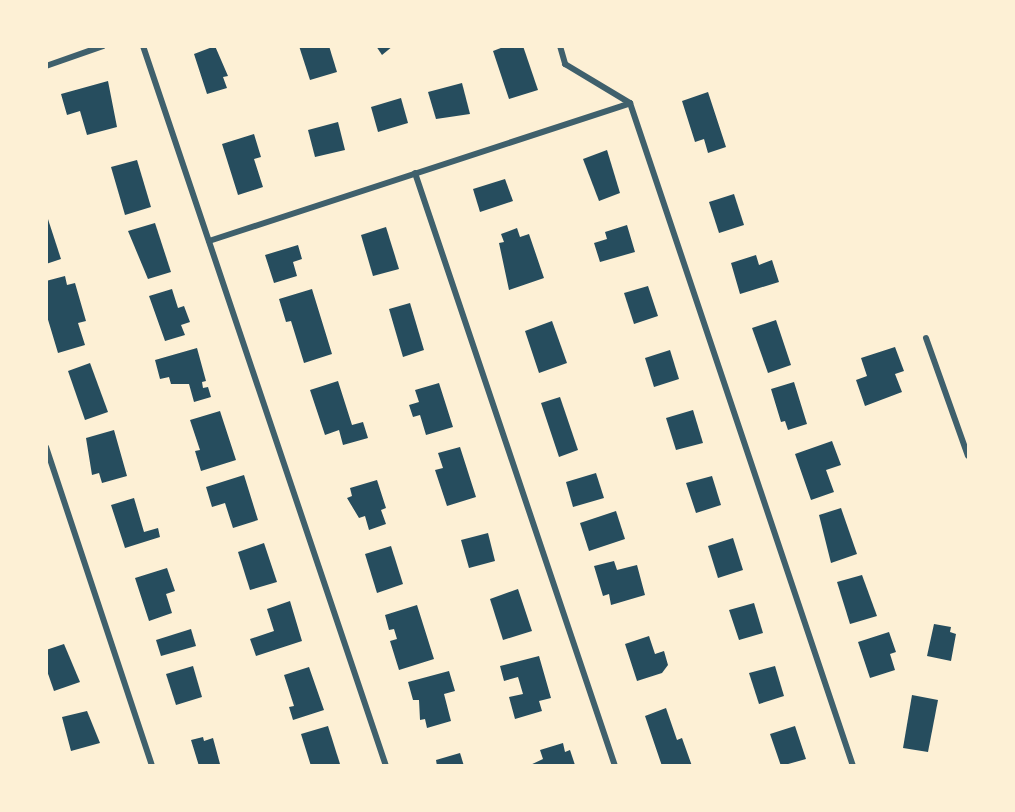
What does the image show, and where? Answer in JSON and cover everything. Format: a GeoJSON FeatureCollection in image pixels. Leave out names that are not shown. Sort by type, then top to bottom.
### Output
{"type":"FeatureCollection","features":[{"type":"Feature","properties":{"kind":"street"},"geometry":{"type":"LineString","coordinates":[[46,66],[103,46]]}},
{"type":"Feature","properties":{"kind":"street"},"geometry":{"type":"LineString","coordinates":[[143,46],[386,765]]}},
{"type":"Feature","properties":{"kind":"street"},"geometry":{"type":"LineString","coordinates":[[560,46],[565,64],[630,103],[853,765]]}},
{"type":"Feature","properties":{"kind":"street"},"geometry":{"type":"LineString","coordinates":[[209,241],[630,103]]}},
{"type":"Feature","properties":{"kind":"street"},"geometry":{"type":"LineString","coordinates":[[415,174],[615,765]]}},
{"type":"Feature","properties":{"kind":"street"},"geometry":{"type":"LineString","coordinates":[[926,338],[969,456]]}},
{"type":"Feature","properties":{"kind":"street"},"geometry":{"type":"LineString","coordinates":[[46,447],[152,765]]}},
{"type":"Feature","properties":{"kind":"building"},"geometry":{"type":"Polygon","coordinates":[[[215,46],[228,76],[223,77],[227,88],[207,94],[194,54],[215,46]]]}},
{"type":"Feature","properties":{"kind":"building"},"geometry":{"type":"Polygon","coordinates":[[[299,46],[329,46],[337,72],[310,80],[299,46]]]}},
{"type":"Feature","properties":{"kind":"building"},"geometry":{"type":"Polygon","coordinates":[[[376,46],[393,46],[382,55],[376,46]]]}},
{"type":"Feature","properties":{"kind":"building"},"geometry":{"type":"Polygon","coordinates":[[[506,46],[523,46],[538,90],[509,99],[493,51],[506,46]]]}},
{"type":"Feature","properties":{"kind":"building"},"geometry":{"type":"Polygon","coordinates":[[[108,81],[117,127],[87,135],[80,111],[67,115],[61,94],[108,81]]]}},
{"type":"Feature","properties":{"kind":"building"},"geometry":{"type":"Polygon","coordinates":[[[462,83],[470,114],[436,119],[428,92],[462,83]]]}},
{"type":"Feature","properties":{"kind":"building"},"geometry":{"type":"Polygon","coordinates":[[[708,92],[726,147],[708,153],[704,139],[695,142],[682,101],[708,92]]]}},
{"type":"Feature","properties":{"kind":"building"},"geometry":{"type":"Polygon","coordinates":[[[401,98],[408,123],[378,132],[371,107],[401,98]]]}},
{"type":"Feature","properties":{"kind":"building"},"geometry":{"type":"Polygon","coordinates":[[[338,122],[345,150],[315,157],[308,130],[338,122]]]}},
{"type":"Feature","properties":{"kind":"building"},"geometry":{"type":"Polygon","coordinates":[[[254,134],[261,157],[254,159],[263,187],[238,195],[222,144],[254,134]]]}},
{"type":"Feature","properties":{"kind":"building"},"geometry":{"type":"Polygon","coordinates":[[[607,150],[620,193],[599,201],[583,159],[607,150]]]}},
{"type":"Feature","properties":{"kind":"building"},"geometry":{"type":"Polygon","coordinates":[[[137,160],[151,207],[125,215],[111,167],[137,160]]]}},
{"type":"Feature","properties":{"kind":"building"},"geometry":{"type":"Polygon","coordinates":[[[505,179],[513,201],[480,212],[473,189],[505,179]]]}},
{"type":"Feature","properties":{"kind":"building"},"geometry":{"type":"Polygon","coordinates":[[[734,194],[744,225],[719,233],[709,202],[734,194]]]}},
{"type":"Feature","properties":{"kind":"building"},"geometry":{"type":"Polygon","coordinates":[[[46,213],[61,259],[46,264],[46,213]]]}},
{"type":"Feature","properties":{"kind":"building"},"geometry":{"type":"Polygon","coordinates":[[[155,223],[171,272],[148,279],[128,231],[155,223]]]}},
{"type":"Feature","properties":{"kind":"building"},"geometry":{"type":"Polygon","coordinates":[[[627,225],[635,252],[600,262],[594,243],[607,239],[605,232],[627,225]]]}},
{"type":"Feature","properties":{"kind":"building"},"geometry":{"type":"Polygon","coordinates":[[[386,227],[399,269],[373,276],[361,235],[386,227]]]}},
{"type":"Feature","properties":{"kind":"building"},"geometry":{"type":"Polygon","coordinates":[[[517,228],[520,237],[529,234],[544,278],[509,290],[499,243],[504,242],[501,234],[517,228]]]}},
{"type":"Feature","properties":{"kind":"building"},"geometry":{"type":"Polygon","coordinates":[[[298,245],[302,259],[293,262],[297,276],[274,283],[265,255],[298,245]]]}},
{"type":"Feature","properties":{"kind":"building"},"geometry":{"type":"Polygon","coordinates":[[[756,255],[759,265],[772,260],[779,282],[740,294],[731,263],[756,255]]]}},
{"type":"Feature","properties":{"kind":"building"},"geometry":{"type":"Polygon","coordinates":[[[65,276],[67,285],[75,283],[86,321],[78,323],[85,345],[58,353],[46,313],[46,281],[65,276]]]}},
{"type":"Feature","properties":{"kind":"building"},"geometry":{"type":"Polygon","coordinates":[[[648,286],[658,316],[634,324],[624,293],[648,286]]]}},
{"type":"Feature","properties":{"kind":"building"},"geometry":{"type":"Polygon","coordinates":[[[172,289],[178,308],[184,306],[190,322],[181,325],[185,335],[165,341],[149,296],[172,289]]]}},
{"type":"Feature","properties":{"kind":"building"},"geometry":{"type":"Polygon","coordinates":[[[312,289],[332,354],[304,363],[291,321],[286,322],[279,299],[312,289]]]}},
{"type":"Feature","properties":{"kind":"building"},"geometry":{"type":"Polygon","coordinates":[[[410,303],[424,350],[403,357],[389,309],[410,303]]]}},
{"type":"Feature","properties":{"kind":"building"},"geometry":{"type":"Polygon","coordinates":[[[776,320],[791,365],[768,373],[752,328],[776,320]]]}},
{"type":"Feature","properties":{"kind":"building"},"geometry":{"type":"Polygon","coordinates":[[[552,321],[567,363],[539,373],[525,331],[552,321]]]}},
{"type":"Feature","properties":{"kind":"building"},"geometry":{"type":"Polygon","coordinates":[[[895,347],[904,371],[895,374],[902,392],[865,406],[856,380],[867,376],[861,358],[895,347]]]}},
{"type":"Feature","properties":{"kind":"building"},"geometry":{"type":"Polygon","coordinates":[[[197,348],[206,381],[202,382],[203,388],[208,387],[211,397],[194,402],[189,384],[171,384],[169,377],[160,379],[155,360],[197,348]]]}},
{"type":"Feature","properties":{"kind":"building"},"geometry":{"type":"Polygon","coordinates":[[[670,350],[679,379],[654,387],[645,358],[670,350]]]}},
{"type":"Feature","properties":{"kind":"building"},"geometry":{"type":"Polygon","coordinates":[[[90,363],[108,412],[85,420],[68,371],[90,363]]]}},
{"type":"Feature","properties":{"kind":"building"},"geometry":{"type":"Polygon","coordinates":[[[338,381],[352,425],[363,422],[368,438],[343,445],[339,430],[325,435],[310,390],[338,381]]]}},
{"type":"Feature","properties":{"kind":"building"},"geometry":{"type":"Polygon","coordinates":[[[794,382],[807,424],[788,430],[785,421],[781,422],[771,389],[794,382]]]}},
{"type":"Feature","properties":{"kind":"building"},"geometry":{"type":"Polygon","coordinates":[[[439,383],[453,427],[426,435],[420,415],[413,417],[409,405],[419,402],[415,390],[439,383]]]}},
{"type":"Feature","properties":{"kind":"building"},"geometry":{"type":"Polygon","coordinates":[[[560,397],[578,450],[559,457],[541,403],[560,397]]]}},
{"type":"Feature","properties":{"kind":"building"},"geometry":{"type":"Polygon","coordinates":[[[693,410],[703,443],[676,450],[666,418],[693,410]]]}},
{"type":"Feature","properties":{"kind":"building"},"geometry":{"type":"Polygon","coordinates":[[[220,411],[236,460],[201,471],[195,451],[200,450],[190,420],[220,411]]]}},
{"type":"Feature","properties":{"kind":"building"},"geometry":{"type":"Polygon","coordinates":[[[114,430],[127,476],[102,483],[99,473],[92,475],[86,438],[114,430]]]}},
{"type":"Feature","properties":{"kind":"building"},"geometry":{"type":"Polygon","coordinates":[[[832,441],[841,465],[826,470],[834,492],[811,500],[795,454],[832,441]]]}},
{"type":"Feature","properties":{"kind":"building"},"geometry":{"type":"Polygon","coordinates":[[[460,447],[476,497],[447,506],[435,470],[443,468],[438,453],[460,447]]]}},
{"type":"Feature","properties":{"kind":"building"},"geometry":{"type":"Polygon","coordinates":[[[596,473],[604,498],[573,507],[566,482],[596,473]]]}},
{"type":"Feature","properties":{"kind":"building"},"geometry":{"type":"Polygon","coordinates":[[[244,475],[258,520],[233,528],[225,503],[212,507],[206,487],[244,475]]]}},
{"type":"Feature","properties":{"kind":"building"},"geometry":{"type":"Polygon","coordinates":[[[712,476],[721,505],[696,513],[686,483],[712,476]]]}},
{"type":"Feature","properties":{"kind":"building"},"geometry":{"type":"Polygon","coordinates":[[[377,480],[386,508],[381,510],[386,524],[369,530],[365,516],[359,518],[347,498],[352,496],[350,488],[377,480]]]}},
{"type":"Feature","properties":{"kind":"building"},"geometry":{"type":"Polygon","coordinates":[[[134,498],[144,532],[158,528],[160,537],[125,548],[111,505],[134,498]]]}},
{"type":"Feature","properties":{"kind":"building"},"geometry":{"type":"Polygon","coordinates":[[[841,508],[857,554],[831,563],[819,515],[841,508]]]}},
{"type":"Feature","properties":{"kind":"building"},"geometry":{"type":"Polygon","coordinates":[[[616,511],[625,539],[589,551],[580,523],[616,511]]]}},
{"type":"Feature","properties":{"kind":"building"},"geometry":{"type":"Polygon","coordinates":[[[488,533],[495,561],[469,568],[461,540],[488,533]]]}},
{"type":"Feature","properties":{"kind":"building"},"geometry":{"type":"Polygon","coordinates":[[[733,538],[743,570],[718,578],[708,546],[733,538]]]}},
{"type":"Feature","properties":{"kind":"building"},"geometry":{"type":"Polygon","coordinates":[[[264,543],[277,582],[250,590],[238,552],[264,543]]]}},
{"type":"Feature","properties":{"kind":"building"},"geometry":{"type":"Polygon","coordinates":[[[391,546],[403,584],[377,593],[365,554],[391,546]]]}},
{"type":"Feature","properties":{"kind":"building"},"geometry":{"type":"Polygon","coordinates":[[[614,561],[617,570],[637,565],[645,595],[611,605],[609,594],[603,596],[594,566],[614,561]]]}},
{"type":"Feature","properties":{"kind":"building"},"geometry":{"type":"Polygon","coordinates":[[[167,568],[175,591],[166,594],[172,613],[149,621],[135,578],[167,568]]]}},
{"type":"Feature","properties":{"kind":"building"},"geometry":{"type":"Polygon","coordinates":[[[862,575],[877,616],[850,624],[837,582],[862,575]]]}},
{"type":"Feature","properties":{"kind":"building"},"geometry":{"type":"Polygon","coordinates":[[[518,589],[532,631],[503,640],[490,599],[518,589]]]}},
{"type":"Feature","properties":{"kind":"building"},"geometry":{"type":"Polygon","coordinates":[[[290,601],[302,641],[256,656],[250,639],[274,631],[267,609],[290,601]]]}},
{"type":"Feature","properties":{"kind":"building"},"geometry":{"type":"Polygon","coordinates":[[[754,603],[763,633],[739,640],[729,610],[754,603]]]}},
{"type":"Feature","properties":{"kind":"building"},"geometry":{"type":"Polygon","coordinates":[[[417,605],[434,659],[399,670],[390,641],[397,639],[394,629],[389,630],[385,615],[417,605]]]}},
{"type":"Feature","properties":{"kind":"building"},"geometry":{"type":"Polygon","coordinates":[[[934,624],[951,627],[950,632],[956,634],[951,661],[927,656],[934,624]]]}},
{"type":"Feature","properties":{"kind":"building"},"geometry":{"type":"Polygon","coordinates":[[[191,629],[196,646],[161,656],[156,640],[191,629]]]}},
{"type":"Feature","properties":{"kind":"building"},"geometry":{"type":"Polygon","coordinates":[[[889,632],[896,652],[890,654],[895,670],[870,678],[858,642],[889,632]]]}},
{"type":"Feature","properties":{"kind":"building"},"geometry":{"type":"Polygon","coordinates":[[[649,636],[655,654],[664,651],[668,665],[662,673],[637,681],[625,644],[649,636]]]}},
{"type":"Feature","properties":{"kind":"building"},"geometry":{"type":"Polygon","coordinates":[[[64,644],[80,682],[54,691],[46,668],[46,650],[64,644]]]}},
{"type":"Feature","properties":{"kind":"building"},"geometry":{"type":"Polygon","coordinates":[[[539,656],[551,698],[539,701],[542,711],[515,719],[509,697],[523,694],[518,677],[504,681],[500,666],[539,656]]]}},
{"type":"Feature","properties":{"kind":"building"},"geometry":{"type":"Polygon","coordinates":[[[193,666],[202,697],[176,705],[166,674],[193,666]]]}},
{"type":"Feature","properties":{"kind":"building"},"geometry":{"type":"Polygon","coordinates":[[[775,666],[784,696],[759,704],[749,673],[775,666]]]}},
{"type":"Feature","properties":{"kind":"building"},"geometry":{"type":"Polygon","coordinates":[[[309,667],[324,710],[293,720],[289,707],[294,706],[284,675],[309,667]]]}},
{"type":"Feature","properties":{"kind":"building"},"geometry":{"type":"Polygon","coordinates":[[[449,671],[455,691],[444,694],[451,721],[427,728],[425,719],[420,720],[419,700],[413,700],[408,682],[449,671]]]}},
{"type":"Feature","properties":{"kind":"building"},"geometry":{"type":"Polygon","coordinates":[[[912,695],[938,700],[928,752],[903,748],[912,695]]]}},
{"type":"Feature","properties":{"kind":"building"},"geometry":{"type":"Polygon","coordinates":[[[666,708],[677,740],[682,738],[692,766],[662,766],[645,716],[666,708]]]}},
{"type":"Feature","properties":{"kind":"building"},"geometry":{"type":"Polygon","coordinates":[[[87,711],[100,743],[71,751],[62,717],[87,711]]]}},
{"type":"Feature","properties":{"kind":"building"},"geometry":{"type":"Polygon","coordinates":[[[328,726],[340,764],[311,766],[301,734],[328,726]]]}},
{"type":"Feature","properties":{"kind":"building"},"geometry":{"type":"Polygon","coordinates":[[[795,726],[806,759],[781,766],[770,734],[795,726]]]}},
{"type":"Feature","properties":{"kind":"building"},"geometry":{"type":"Polygon","coordinates":[[[203,737],[204,741],[213,738],[220,764],[199,766],[191,740],[203,737]]]}},
{"type":"Feature","properties":{"kind":"building"},"geometry":{"type":"Polygon","coordinates":[[[563,743],[565,752],[570,750],[575,765],[528,766],[543,759],[540,750],[563,743]]]}},
{"type":"Feature","properties":{"kind":"building"},"geometry":{"type":"Polygon","coordinates":[[[460,753],[464,766],[437,766],[436,760],[460,753]]]}}]}
